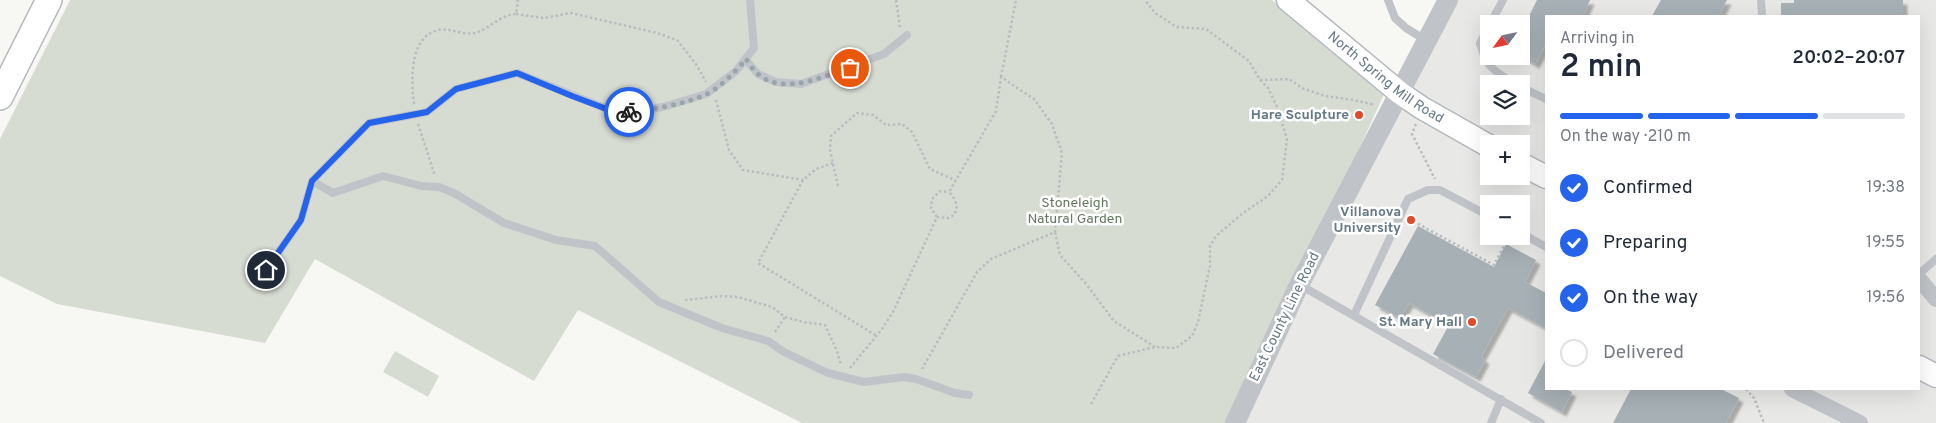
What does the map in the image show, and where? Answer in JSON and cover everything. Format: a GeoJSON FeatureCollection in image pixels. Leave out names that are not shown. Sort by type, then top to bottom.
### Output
{"type":"FeatureCollection","features":[{"type":"Feature","properties":{"kind":"main road"},"geometry":{"type":"LineString","coordinates":[[0,97],[49,0]]}},
{"type":"Feature","properties":{"kind":"main road","name":"North Spring Mill Road"},"geometry":{"type":"LineString","coordinates":[[1288,0],[1396,101],[1422,108],[1480,141]]}},
{"type":"Feature","properties":{"kind":"main road"},"geometry":{"type":"LineString","coordinates":[[1530,169],[1545,176]]}},
{"type":"Feature","properties":{"kind":"street","name":"East County Line Road"},"geometry":{"type":"LineString","coordinates":[[1235,423],[1299,285],[1448,0]]}},
{"type":"Feature","properties":{"kind":"street"},"geometry":{"type":"LineString","coordinates":[[1920,280],[1936,299]]}},
{"type":"Feature","properties":{"kind":"street"},"geometry":{"type":"LineString","coordinates":[[1794,390],[1860,423]]}},
{"type":"Feature","properties":{"kind":"lane"},"geometry":{"type":"LineString","coordinates":[[266,270],[301,220],[312,181],[369,123],[427,112],[456,89],[517,73],[620,114],[663,107],[706,94],[736,71],[754,48],[750,0]]}},
{"type":"Feature","properties":{"kind":"lane"},"geometry":{"type":"LineString","coordinates":[[1388,0],[1396,18],[1406,28],[1427,41]]}},
{"type":"Feature","properties":{"kind":"lane"},"geometry":{"type":"LineString","coordinates":[[1495,15],[1503,0]]}},
{"type":"Feature","properties":{"kind":"lane"},"geometry":{"type":"LineString","coordinates":[[1761,0],[1762,15]]}},
{"type":"Feature","properties":{"kind":"lane"},"geometry":{"type":"LineString","coordinates":[[746,59],[758,74],[776,82],[800,84],[884,54],[904,34]]}},
{"type":"Feature","properties":{"kind":"lane"},"geometry":{"type":"LineString","coordinates":[[1488,65],[1501,75]]}},
{"type":"Feature","properties":{"kind":"lane"},"geometry":{"type":"LineString","coordinates":[[1530,91],[1545,99]]}},
{"type":"Feature","properties":{"kind":"lane"},"geometry":{"type":"LineString","coordinates":[[312,181],[333,193],[383,176],[421,186],[439,187],[454,193],[504,223],[556,240],[595,246],[659,302],[722,328],[768,341],[784,352],[820,369],[846,374],[864,382],[904,377],[916,379],[969,396]]}},
{"type":"Feature","properties":{"kind":"lane"},"geometry":{"type":"LineString","coordinates":[[1354,315],[1408,199],[1428,190],[1440,190],[1480,211]]}},
{"type":"Feature","properties":{"kind":"lane"},"geometry":{"type":"LineString","coordinates":[[1530,238],[1545,246]]}},
{"type":"Feature","properties":{"kind":"lane"},"geometry":{"type":"LineString","coordinates":[[1920,273],[1936,259]]}},
{"type":"Feature","properties":{"kind":"lane"},"geometry":{"type":"LineString","coordinates":[[1299,285],[1502,399],[1541,423]]}},
{"type":"Feature","properties":{"kind":"lane"},"geometry":{"type":"LineString","coordinates":[[1491,423],[1502,399]]}},
{"type":"Feature","properties":{"kind":"path"},"geometry":{"type":"LineString","coordinates":[[516,14],[518,0]]}},
{"type":"Feature","properties":{"kind":"path"},"geometry":{"type":"LineString","coordinates":[[896,0],[904,34]]}},
{"type":"Feature","properties":{"kind":"path"},"geometry":{"type":"LineString","coordinates":[[949,192],[996,111],[1016,0]]}},
{"type":"Feature","properties":{"kind":"path"},"geometry":{"type":"LineString","coordinates":[[1091,404],[1118,356],[1155,346],[1176,348],[1192,336],[1205,295],[1210,266],[1210,246],[1216,236],[1243,213],[1268,196],[1282,180],[1287,139],[1278,107],[1268,88],[1260,80],[1249,61],[1206,29],[1177,27],[1155,13],[1145,0]]}},
{"type":"Feature","properties":{"kind":"path"},"geometry":{"type":"LineString","coordinates":[[439,187],[415,114],[412,85],[414,59],[423,38],[438,30],[466,35],[480,32],[496,20],[509,14],[544,18],[571,13],[657,33],[677,40],[696,64],[718,103],[729,150],[743,170],[803,180]]}},
{"type":"Feature","properties":{"kind":"path"},"geometry":{"type":"LineString","coordinates":[[1001,78],[1034,99],[1052,124],[1062,153],[1055,232],[1060,255],[1087,285],[1114,321],[1155,346]]}},
{"type":"Feature","properties":{"kind":"path"},"geometry":{"type":"LineString","coordinates":[[1260,80],[1289,79],[1302,88],[1325,96],[1354,100],[1396,101]]}},
{"type":"Feature","properties":{"kind":"path"},"geometry":{"type":"LineString","coordinates":[[1422,108],[1412,134],[1440,190]]}},
{"type":"Feature","properties":{"kind":"path"},"geometry":{"type":"LineString","coordinates":[[838,186],[830,150],[831,136],[857,113],[873,115],[886,125],[902,124],[912,132],[930,169],[955,180]]}},
{"type":"Feature","properties":{"kind":"path"},"geometry":{"type":"LineString","coordinates":[[833,163],[816,169],[803,180],[758,263],[877,336]]}},
{"type":"Feature","properties":{"kind":"path"},"geometry":{"type":"LineString","coordinates":[[940,191],[949,192],[956,202],[957,209],[955,214],[949,218],[937,217],[932,208],[932,199],[940,191]]}},
{"type":"Feature","properties":{"kind":"path"},"geometry":{"type":"LineString","coordinates":[[1401,214],[1494,265],[1504,245]]}},
{"type":"Feature","properties":{"kind":"path"},"geometry":{"type":"LineString","coordinates":[[659,302],[722,296],[738,297],[772,307],[786,317],[825,325],[838,351],[841,365],[846,374],[877,336],[893,312],[937,217]]}},
{"type":"Feature","properties":{"kind":"path"},"geometry":{"type":"LineString","coordinates":[[916,379],[977,272],[991,259],[1055,232]]}},
{"type":"Feature","properties":{"kind":"path"},"geometry":{"type":"LineString","coordinates":[[768,341],[786,317]]}},
{"type":"Feature","properties":{"kind":"path"},"geometry":{"type":"LineString","coordinates":[[1747,390],[1754,398],[1764,423]]}},
{"type":"Feature","properties":{"kind":"shaded area","name":"Villanova University"},"geometry":{"type":"Polygon","coordinates":[[[1446,0],[1936,0],[1936,423],[1235,423],[1446,0]]]}},
{"type":"Feature","properties":{"kind":"green space","name":"Stoneleigh Natural Garden"},"geometry":{"type":"Polygon","coordinates":[[[70,0],[1272,0],[1384,94],[1330,213],[1227,423],[802,423],[578,310],[534,381],[315,259],[265,343],[57,304],[0,276],[0,139],[70,0]]]}},
{"type":"Feature","properties":{"kind":"green space"},"geometry":{"type":"Polygon","coordinates":[[[395,351],[439,376],[428,397],[383,372],[395,351]]]}},
{"type":"Feature","properties":{"kind":"building"},"geometry":{"type":"Polygon","coordinates":[[[1537,0],[1590,0],[1583,15],[1545,15],[1545,46],[1535,64],[1530,61],[1530,15],[1537,0]]]}},
{"type":"Feature","properties":{"kind":"building"},"geometry":{"type":"Polygon","coordinates":[[[1661,0],[1727,0],[1720,15],[1653,15],[1661,0]]]}},
{"type":"Feature","properties":{"kind":"building"},"geometry":{"type":"Polygon","coordinates":[[[1794,0],[1903,0],[1903,15],[1781,15],[1781,3],[1794,3],[1794,0]]]}},
{"type":"Feature","properties":{"kind":"building","name":"St. Mary Hall"},"geometry":{"type":"Polygon","coordinates":[[[1418,226],[1494,267],[1505,245],[1536,260],[1525,282],[1545,292],[1545,327],[1508,308],[1481,357],[1485,360],[1476,377],[1433,354],[1449,325],[1409,303],[1400,318],[1375,305],[1418,226]]]}},
{"type":"Feature","properties":{"kind":"building"},"geometry":{"type":"Polygon","coordinates":[[[1545,361],[1545,390],[1567,390],[1572,392],[1562,412],[1528,393],[1545,361]]]}},
{"type":"Feature","properties":{"kind":"building"},"geometry":{"type":"Polygon","coordinates":[[[1630,390],[1723,390],[1739,398],[1726,423],[1613,423],[1630,390]]]}},
{"type":"Feature","properties":{"kind":"way so far"},"geometry":{"type":"LineString","coordinates":[[629,112],[663,107],[706,94],[736,71],[746,59],[758,74],[776,82],[800,84],[850,68]]}},
{"type":"Feature","properties":{"kind":"place","name":"Hare Sculpture"},"geometry":{"type":"Point","coordinates":[1359,115]}},
{"type":"Feature","properties":{"kind":"place","name":"Villanova University"},"geometry":{"type":"Point","coordinates":[1411,220]}},
{"type":"Feature","properties":{"kind":"place","name":"St. Mary Hall"},"geometry":{"type":"Point","coordinates":[1472,322]}},
{"type":"Feature","properties":{"kind":"route"},"geometry":{"type":"LineString","coordinates":[[266,270],[301,220],[312,181],[369,123],[427,112],[456,89],[517,73],[620,114],[629,112]]}}]}
